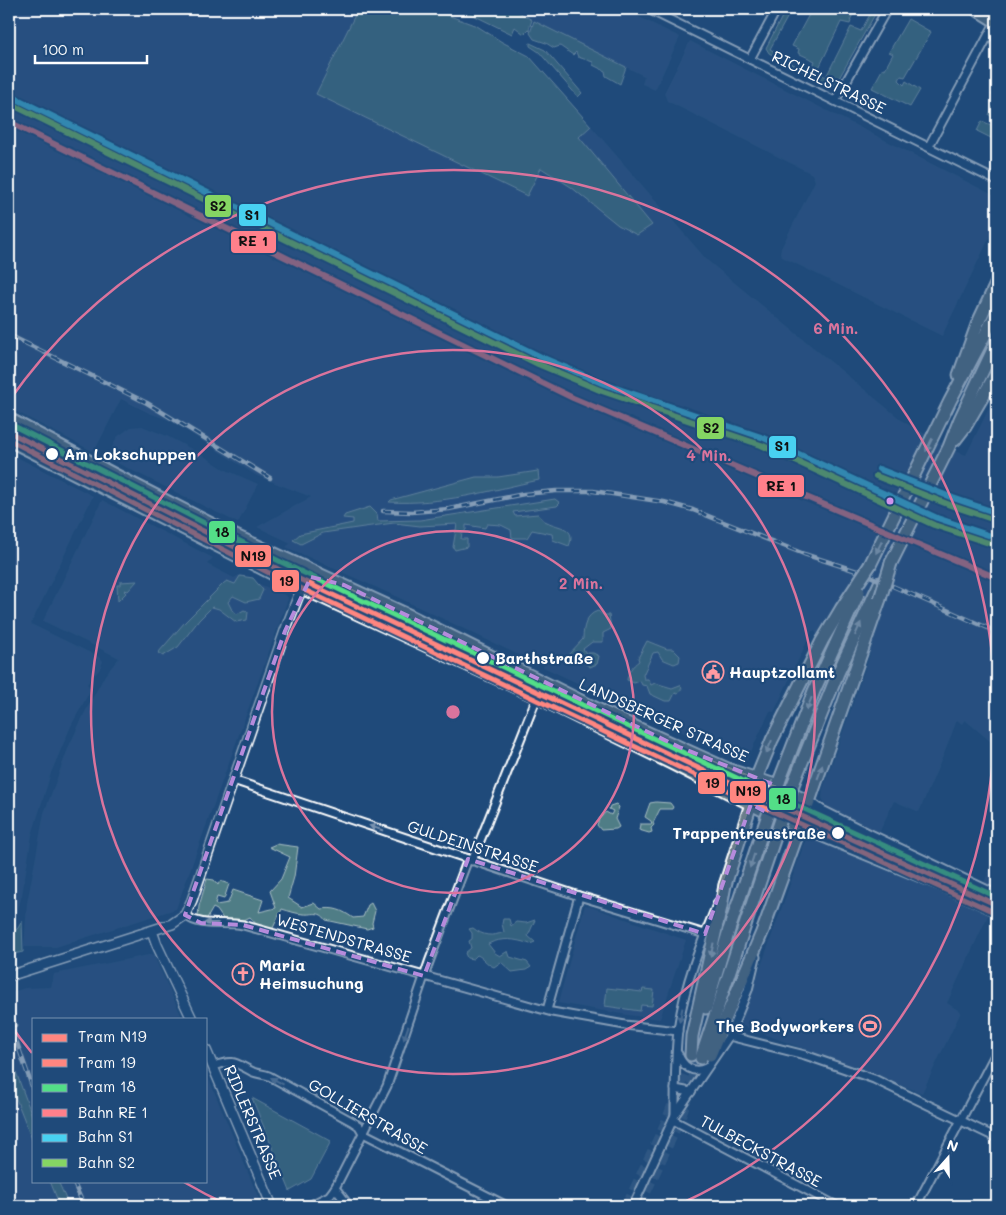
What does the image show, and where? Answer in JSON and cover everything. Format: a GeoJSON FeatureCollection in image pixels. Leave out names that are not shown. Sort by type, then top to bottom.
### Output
{"type":"FeatureCollection","features":[{"type":"Feature","properties":{"kind":"main road"},"geometry":{"type":"LineString","coordinates":[[976,9],[996,22]]}},
{"type":"Feature","properties":{"kind":"main road"},"geometry":{"type":"LineString","coordinates":[[950,401],[974,332],[997,282]]}},
{"type":"Feature","properties":{"kind":"main road"},"geometry":{"type":"LineString","coordinates":[[702,1059],[730,930],[766,818],[798,732],[870,565],[950,401],[997,312]]}},
{"type":"Feature","properties":{"kind":"main road"},"geometry":{"type":"LineString","coordinates":[[702,1059],[789,795],[838,673],[863,618],[949,447],[960,419],[997,342]]}},
{"type":"Feature","properties":{"kind":"main road"},"geometry":{"type":"LineString","coordinates":[[949,447],[965,427],[997,372]]}},
{"type":"Feature","properties":{"kind":"main road","name":"LANDSBERGER STRASSE"},"geometry":{"type":"LineString","coordinates":[[10,423],[227,532],[344,585],[713,763],[772,784],[868,835],[997,896]]}},
{"type":"Feature","properties":{"kind":"main road","name":"LANDSBERGER STRASSE"},"geometry":{"type":"LineString","coordinates":[[9,440],[303,588],[666,760],[788,823],[939,884],[997,911]]}},
{"type":"Feature","properties":{"kind":"main road"},"geometry":{"type":"LineString","coordinates":[[702,1059],[763,930],[831,741],[891,563]]}},
{"type":"Feature","properties":{"kind":"main road"},"geometry":{"type":"LineString","coordinates":[[702,1059],[692,1036],[725,885],[751,804],[756,779],[784,716],[822,641],[870,565]]}},
{"type":"Feature","properties":{"kind":"street","name":"RICHELSTRASSE"},"geometry":{"type":"LineString","coordinates":[[648,9],[997,181]]}},
{"type":"Feature","properties":{"kind":"street"},"geometry":{"type":"LineString","coordinates":[[750,59],[777,9]]}},
{"type":"Feature","properties":{"kind":"street"},"geometry":{"type":"LineString","coordinates":[[836,101],[887,9]]}},
{"type":"Feature","properties":{"kind":"street"},"geometry":{"type":"LineString","coordinates":[[929,146],[996,22]]}},
{"type":"Feature","properties":{"kind":"street","name":"LANDSBERGER STRASSE"},"geometry":{"type":"LineString","coordinates":[[303,588],[309,578],[313,576],[344,585]]}},
{"type":"Feature","properties":{"kind":"street"},"geometry":{"type":"LineString","coordinates":[[9,976],[152,931],[172,924],[185,915],[192,900],[272,667],[303,588]]}},
{"type":"Feature","properties":{"kind":"street"},"geometry":{"type":"LineString","coordinates":[[309,1206],[329,1196],[335,1188],[387,1086],[424,976],[536,698]]}},
{"type":"Feature","properties":{"kind":"street","name":"GULDEINSTRASSE"},"geometry":{"type":"LineString","coordinates":[[233,780],[579,896],[704,934]]}},
{"type":"Feature","properties":{"kind":"street"},"geometry":{"type":"LineString","coordinates":[[674,1118],[678,1030],[692,967],[725,885]]}},
{"type":"Feature","properties":{"kind":"street"},"geometry":{"type":"LineString","coordinates":[[547,1010],[579,896]]}},
{"type":"Feature","properties":{"kind":"street","name":"WESTENDSTRASSE"},"geometry":{"type":"LineString","coordinates":[[185,915],[201,923],[238,924],[547,1010],[625,1025],[678,1030]]}},
{"type":"Feature","properties":{"kind":"street"},"geometry":{"type":"LineString","coordinates":[[636,1205],[674,1118],[691,1092],[702,1059],[729,1036],[748,990],[763,930]]}},
{"type":"Feature","properties":{"kind":"street"},"geometry":{"type":"LineString","coordinates":[[152,931],[192,1018]]}},
{"type":"Feature","properties":{"kind":"street"},"geometry":{"type":"LineString","coordinates":[[729,1036],[805,1056],[874,1080],[997,1138]]}},
{"type":"Feature","properties":{"kind":"street"},"geometry":{"type":"LineString","coordinates":[[677,1051],[682,1063],[690,1070],[700,1070],[702,1059]]}},
{"type":"Feature","properties":{"kind":"street"},"geometry":{"type":"LineString","coordinates":[[916,1206],[997,1051]]}},
{"type":"Feature","properties":{"kind":"street","name":"RIDLERSTRASSE"},"geometry":{"type":"LineString","coordinates":[[208,1054],[272,1206]]}},
{"type":"Feature","properties":{"kind":"street","name":"GOLLIERSTRASSE"},"geometry":{"type":"LineString","coordinates":[[214,1066],[224,1063],[236,1063],[254,1073],[269,1076],[360,1126],[363,1133],[507,1206]]}},
{"type":"Feature","properties":{"kind":"street"},"geometry":{"type":"LineString","coordinates":[[675,1089],[691,1092]]}},
{"type":"Feature","properties":{"kind":"street","name":"TULBECKSTRASSE"},"geometry":{"type":"LineString","coordinates":[[674,1118],[837,1206]]}},
{"type":"Feature","properties":{"kind":"street"},"geometry":{"type":"LineString","coordinates":[[335,1188],[348,1206]]}},
{"type":"Feature","properties":{"kind":"highlighted area"},"geometry":{"type":"Polygon","coordinates":[[[311,577],[344,585],[679,747],[777,786],[768,813],[751,804],[705,934],[468,859],[424,976],[243,925],[201,923],[185,915],[285,631],[311,577]]]}},
{"type":"Feature","properties":{"kind":"shaded area"},"geometry":{"type":"Polygon","coordinates":[[[9,9],[358,9],[316,93],[526,196],[540,168],[571,187],[636,204],[578,137],[591,126],[707,260],[904,422],[955,451],[966,455],[997,392],[997,747],[965,720],[962,724],[957,720],[919,812],[894,801],[879,833],[828,808],[822,798],[823,789],[870,654],[817,635],[815,631],[812,631],[774,712],[770,711],[746,762],[543,667],[546,660],[534,655],[531,660],[525,658],[393,595],[286,547],[291,543],[257,527],[311,497],[257,476],[171,421],[149,413],[121,399],[94,452],[9,408],[9,9]]]}},
{"type":"Feature","properties":{"kind":"shaded area"},"geometry":{"type":"Polygon","coordinates":[[[514,9],[623,9],[680,37],[655,90],[642,84],[644,76],[534,21],[514,9]]]}},
{"type":"Feature","properties":{"kind":"shaded area"},"geometry":{"type":"Polygon","coordinates":[[[690,41],[997,197],[997,222],[942,336],[782,257],[780,253],[781,248],[815,181],[812,174],[667,101],[664,93],[690,41]]]}},
{"type":"Feature","properties":{"kind":"shaded area"},"geometry":{"type":"Polygon","coordinates":[[[142,426],[167,436],[224,469],[258,484],[238,523],[107,458],[117,437],[131,427],[142,426]]]}},
{"type":"Feature","properties":{"kind":"shaded area"},"geometry":{"type":"Polygon","coordinates":[[[9,453],[93,496],[31,624],[99,657],[103,661],[100,669],[87,684],[91,689],[71,726],[51,773],[32,835],[17,914],[9,927],[9,453]]]}},
{"type":"Feature","properties":{"kind":"shaded area"},"geometry":{"type":"Polygon","coordinates":[[[102,500],[213,558],[207,564],[234,578],[239,575],[287,596],[288,599],[176,909],[56,947],[24,947],[27,903],[44,813],[69,746],[85,712],[105,675],[119,658],[43,621],[102,500]]]}},
{"type":"Feature","properties":{"kind":"shaded area"},"geometry":{"type":"Polygon","coordinates":[[[810,828],[992,907],[947,1003],[961,1012],[922,1093],[740,1025],[810,828]]]}},
{"type":"Feature","properties":{"kind":"shaded area"},"geometry":{"type":"Polygon","coordinates":[[[997,852],[997,892],[983,885],[997,852]]]}},
{"type":"Feature","properties":{"kind":"shaded area"},"geometry":{"type":"Polygon","coordinates":[[[585,905],[686,940],[660,1019],[558,1003],[585,905]]]}},
{"type":"Feature","properties":{"kind":"shaded area"},"geometry":{"type":"Polygon","coordinates":[[[153,954],[183,1018],[32,1018],[32,1182],[208,1182],[208,1077],[262,1206],[9,1206],[9,993],[25,988],[51,987],[54,974],[153,954]]]}},
{"type":"Feature","properties":{"kind":"green space"},"geometry":{"type":"Polygon","coordinates":[[[358,9],[431,9],[477,26],[529,56],[591,126],[579,137],[652,225],[637,235],[618,225],[571,187],[541,168],[527,196],[316,94],[358,9]]]}},
{"type":"Feature","properties":{"kind":"green space"},"geometry":{"type":"Polygon","coordinates":[[[450,9],[514,9],[532,20],[529,29],[524,34],[515,27],[512,34],[473,15],[450,9]]]}},
{"type":"Feature","properties":{"kind":"green space"},"geometry":{"type":"Polygon","coordinates":[[[786,9],[792,9],[770,49],[782,56],[780,59],[769,53],[766,48],[786,9]]]}},
{"type":"Feature","properties":{"kind":"green space"},"geometry":{"type":"Polygon","coordinates":[[[812,9],[856,9],[850,24],[841,22],[817,72],[826,77],[851,27],[861,31],[873,9],[878,9],[834,87],[785,62],[810,72],[815,61],[798,53],[799,49],[792,46],[812,9]]]}},
{"type":"Feature","properties":{"kind":"green space"},"geometry":{"type":"Polygon","coordinates":[[[908,19],[931,32],[905,77],[901,76],[899,80],[904,85],[906,81],[920,90],[910,107],[872,88],[893,54],[889,52],[908,19]]]}},
{"type":"Feature","properties":{"kind":"green space"},"geometry":{"type":"Polygon","coordinates":[[[534,21],[626,67],[620,84],[606,76],[605,71],[593,65],[593,62],[578,57],[576,52],[573,55],[560,46],[554,48],[534,39],[530,33],[534,21]]]}},
{"type":"Feature","properties":{"kind":"green space"},"geometry":{"type":"Polygon","coordinates":[[[530,43],[545,50],[582,93],[578,97],[539,52],[530,46],[530,43]]]}},
{"type":"Feature","properties":{"kind":"green space"},"geometry":{"type":"Polygon","coordinates":[[[997,84],[997,99],[991,95],[997,84]]]}},
{"type":"Feature","properties":{"kind":"green space"},"geometry":{"type":"Polygon","coordinates":[[[997,99],[997,141],[977,131],[982,121],[993,126],[996,119],[989,115],[997,99]]]}},
{"type":"Feature","properties":{"kind":"green space"},"geometry":{"type":"Polygon","coordinates":[[[538,471],[539,480],[483,493],[427,501],[389,502],[476,477],[498,477],[538,471]]]}},
{"type":"Feature","properties":{"kind":"green space"},"geometry":{"type":"Polygon","coordinates":[[[555,499],[560,503],[557,506],[513,512],[515,516],[538,514],[543,520],[566,529],[571,535],[569,546],[553,540],[552,534],[532,530],[527,538],[512,538],[511,530],[501,525],[487,524],[485,528],[466,525],[466,530],[462,533],[461,539],[467,539],[467,547],[455,550],[453,547],[457,524],[420,526],[394,523],[323,533],[301,544],[293,540],[300,534],[353,523],[353,519],[343,518],[345,515],[370,507],[377,514],[378,521],[420,520],[555,499]]]}},
{"type":"Feature","properties":{"kind":"green space"},"geometry":{"type":"Polygon","coordinates":[[[240,576],[253,578],[263,590],[259,599],[246,602],[233,596],[228,602],[232,610],[237,614],[244,610],[248,612],[247,620],[236,622],[219,609],[212,607],[178,647],[163,656],[158,653],[185,622],[224,583],[227,581],[235,584],[240,576]]]}},
{"type":"Feature","properties":{"kind":"green space"},"geometry":{"type":"Polygon","coordinates":[[[137,581],[128,591],[124,591],[126,593],[118,601],[117,585],[120,585],[120,582],[137,581]]]}},
{"type":"Feature","properties":{"kind":"green space"},"geometry":{"type":"Polygon","coordinates":[[[598,611],[603,615],[609,615],[611,629],[603,633],[603,642],[592,642],[583,649],[586,653],[593,653],[599,656],[597,664],[590,667],[579,659],[573,660],[569,654],[583,639],[588,618],[598,611]]]}},
{"type":"Feature","properties":{"kind":"green space"},"geometry":{"type":"Polygon","coordinates":[[[647,641],[667,649],[673,649],[680,656],[679,662],[674,664],[662,659],[658,652],[653,653],[643,675],[644,679],[648,679],[651,685],[655,683],[672,688],[680,685],[682,688],[678,694],[675,693],[671,701],[665,701],[650,694],[647,686],[642,685],[640,681],[634,683],[627,680],[631,669],[639,661],[638,658],[647,641]]]}},
{"type":"Feature","properties":{"kind":"green space"},"geometry":{"type":"Polygon","coordinates":[[[650,803],[670,803],[673,807],[672,809],[660,809],[651,828],[652,832],[639,830],[640,824],[652,824],[645,817],[650,803]]]}},
{"type":"Feature","properties":{"kind":"green space"},"geometry":{"type":"Polygon","coordinates":[[[616,804],[619,807],[615,819],[619,827],[601,830],[597,825],[599,819],[606,812],[611,815],[613,811],[609,809],[610,806],[616,804]]]}},
{"type":"Feature","properties":{"kind":"green space"},"geometry":{"type":"Polygon","coordinates":[[[276,844],[298,847],[294,877],[288,898],[302,907],[314,903],[321,909],[330,908],[338,910],[353,918],[363,917],[368,905],[371,903],[375,911],[373,927],[367,929],[326,920],[319,914],[299,914],[282,909],[272,930],[256,924],[250,917],[244,920],[224,920],[217,910],[213,908],[206,920],[198,917],[199,906],[207,879],[214,880],[218,885],[220,881],[229,884],[224,899],[217,897],[216,905],[228,903],[233,890],[263,900],[259,912],[276,908],[270,891],[281,879],[290,857],[269,847],[276,844]]]}},
{"type":"Feature","properties":{"kind":"green space"},"geometry":{"type":"Polygon","coordinates":[[[503,919],[509,919],[511,926],[516,922],[526,923],[535,920],[528,936],[535,942],[530,944],[514,940],[503,940],[488,944],[500,956],[508,951],[510,957],[527,962],[531,967],[526,970],[512,972],[501,962],[494,967],[477,955],[473,959],[467,958],[465,953],[471,948],[469,941],[472,939],[472,933],[469,929],[473,928],[480,933],[488,935],[500,934],[504,932],[503,919]]]}},
{"type":"Feature","properties":{"kind":"green space"},"geometry":{"type":"Polygon","coordinates":[[[22,921],[23,952],[9,955],[9,936],[18,928],[22,921]]]}},
{"type":"Feature","properties":{"kind":"green space"},"geometry":{"type":"Polygon","coordinates":[[[607,988],[642,992],[643,989],[654,990],[652,1006],[641,1005],[640,1011],[605,1006],[607,988]]]}},
{"type":"Feature","properties":{"kind":"green space"},"geometry":{"type":"Polygon","coordinates":[[[9,1053],[32,1116],[32,1139],[9,1081],[9,1053]]]}},
{"type":"Feature","properties":{"kind":"green space"},"geometry":{"type":"Polygon","coordinates":[[[252,1098],[331,1141],[311,1179],[290,1191],[252,1098]]]}},
{"type":"Feature","properties":{"kind":"green space"},"geometry":{"type":"Polygon","coordinates":[[[50,1182],[58,1182],[69,1206],[60,1206],[50,1182]]]}},
{"type":"Feature","properties":{"kind":"tunnel"},"geometry":{"type":"LineString","coordinates":[[627,1206],[667,1121],[691,1055]]}},
{"type":"Feature","properties":{"kind":"tunnel"},"geometry":{"type":"LineString","coordinates":[[639,1206],[677,1125],[701,1058]]}},
{"type":"Feature","properties":{"kind":"railway"},"geometry":{"type":"LineString","coordinates":[[9,335],[147,403],[270,478]]}},
{"type":"Feature","properties":{"kind":"railway"},"geometry":{"type":"LineString","coordinates":[[383,511],[412,512],[449,509],[524,494],[556,491],[593,491],[664,502],[693,510],[804,554],[863,573],[997,632]]}},
{"type":"Feature","properties":{"kind":"railway"},"geometry":{"type":"LineString","coordinates":[[9,1007],[15,1025]]}},
{"type":"Feature","properties":{"kind":"railway"},"geometry":{"type":"LineString","coordinates":[[9,1020],[32,1086]]}},
{"type":"Feature","properties":{"kind":"railway"},"geometry":{"type":"LineString","coordinates":[[73,1182],[84,1206]]}},
{"type":"Feature","properties":{"kind":"tram line","name":"18"},"geometry":{"type":"LineString","coordinates":[[12,425],[281,562],[756,787],[997,897]]}},
{"type":"Feature","properties":{"kind":"tram line","name":"N19"},"geometry":{"type":"LineString","coordinates":[[9,432],[278,569],[753,794],[997,905]]}},
{"type":"Feature","properties":{"kind":"tram line","name":"19"},"geometry":{"type":"LineString","coordinates":[[9,440],[275,576],[750,801],[994,912]]}},
{"type":"Feature","properties":{"kind":"transit line"},"geometry":{"type":"LineString","coordinates":[[9,122],[573,398],[997,578]]}},
{"type":"Feature","properties":{"kind":"rail line","name":"S1"},"geometry":{"type":"LineString","coordinates":[[9,95],[541,357],[604,384],[764,438],[937,518],[997,538]]}},
{"type":"Feature","properties":{"kind":"rail line","name":"S2"},"geometry":{"type":"LineString","coordinates":[[9,103],[538,364],[602,391],[761,445],[934,525],[995,545]]}},
{"type":"Feature","properties":{"kind":"rail line","name":"S1"},"geometry":{"type":"LineString","coordinates":[[879,469],[997,513]]}},
{"type":"Feature","properties":{"kind":"rail line","name":"S2"},"geometry":{"type":"LineString","coordinates":[[876,476],[950,505],[995,520]]}},
{"type":"Feature","properties":{"kind":"place","name":"Am Lokschuppen"},"geometry":{"type":"Point","coordinates":[52,454]}},
{"type":"Feature","properties":{"kind":"place","name":"Barthstraße"},"geometry":{"type":"Point","coordinates":[483,658]}},
{"type":"Feature","properties":{"kind":"place","name":"Hauptzollamt"},"geometry":{"type":"Point","coordinates":[713,672]}},
{"type":"Feature","properties":{"kind":"place","name":"Trappentreustraße"},"geometry":{"type":"Point","coordinates":[838,833]}},
{"type":"Feature","properties":{"kind":"place","name":"Maria Heimsuchung"},"geometry":{"type":"Point","coordinates":[243,974]}},
{"type":"Feature","properties":{"kind":"place","name":"The Bodyworkers"},"geometry":{"type":"Point","coordinates":[870,1026]}}]}
